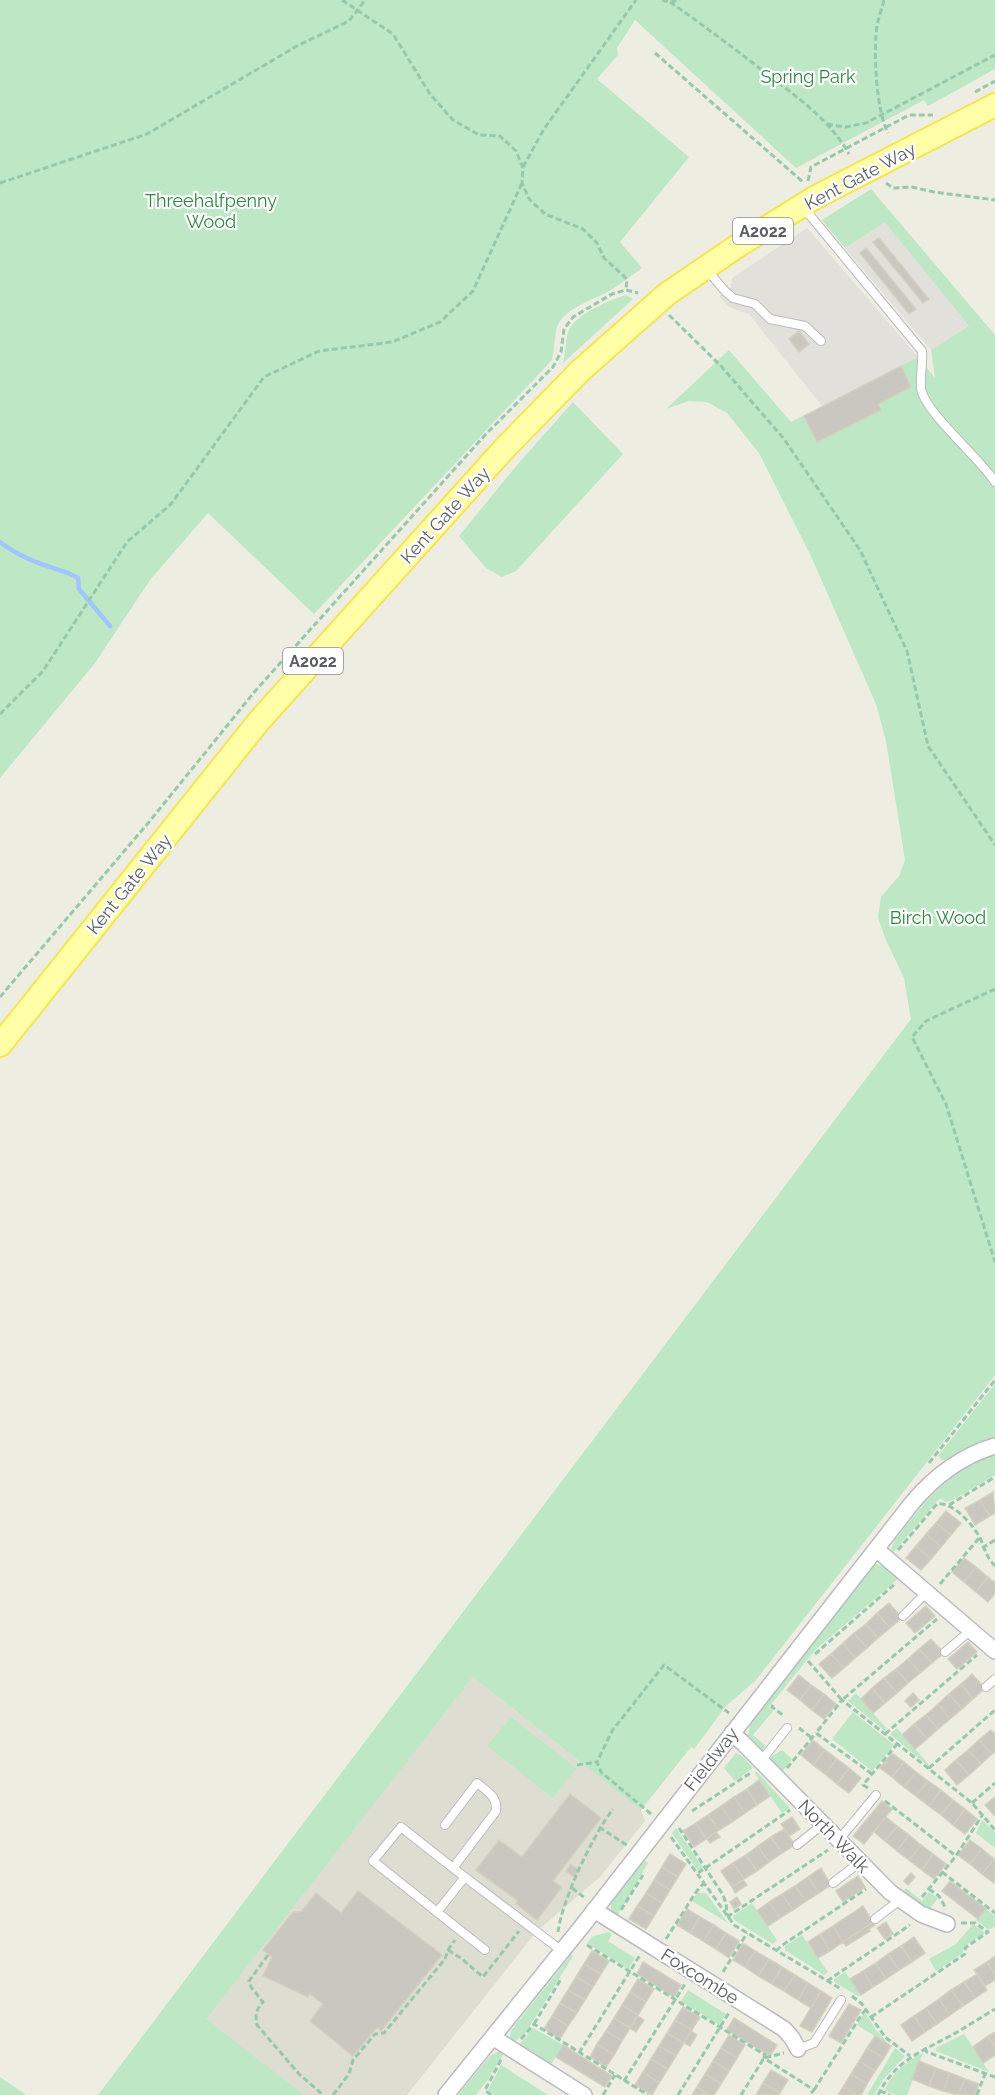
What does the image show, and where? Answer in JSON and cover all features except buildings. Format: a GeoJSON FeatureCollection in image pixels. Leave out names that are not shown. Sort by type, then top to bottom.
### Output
{"type":"FeatureCollection","features":[{"type":"Feature","properties":{"kind":"main road","name":"Kent Gate Way"},"geometry":{"type":"LineString","coordinates":[[0,1045],[259,721],[503,450],[580,371],[657,303],[705,268],[809,202],[995,105]]}},
{"type":"Feature","properties":{"kind":"street","name":"Fieldway"},"geometry":{"type":"LineString","coordinates":[[446,2095],[494,2038],[594,1910],[665,1829],[736,1728],[924,1489],[938,1476],[965,1458],[995,1446]]}},
{"type":"Feature","properties":{"kind":"street"},"geometry":{"type":"LineString","coordinates":[[876,1549],[992,1648]]}},
{"type":"Feature","properties":{"kind":"street","name":"North Walk"},"geometry":{"type":"LineString","coordinates":[[736,1728],[762,1762],[877,1880],[898,1899],[921,1914],[946,1924]]}},
{"type":"Feature","properties":{"kind":"street","name":"Foxcombe"},"geometry":{"type":"LineString","coordinates":[[594,1910],[784,2029],[792,2037],[798,2049]]}},
{"type":"Feature","properties":{"kind":"street"},"geometry":{"type":"LineString","coordinates":[[494,2038],[584,2095]]}},
{"type":"Feature","properties":{"kind":"lane"},"geometry":{"type":"LineString","coordinates":[[809,202],[821,232],[922,351],[921,388],[926,401],[958,440],[988,471],[995,482]]}},
{"type":"Feature","properties":{"kind":"lane"},"geometry":{"type":"LineString","coordinates":[[705,268],[733,298],[755,304],[770,319],[805,326],[821,341]]}},
{"type":"Feature","properties":{"kind":"lane"},"geometry":{"type":"LineString","coordinates":[[903,1616],[929,1594]]}},
{"type":"Feature","properties":{"kind":"lane"},"geometry":{"type":"LineString","coordinates":[[945,1652],[971,1630]]}},
{"type":"Feature","properties":{"kind":"lane"},"geometry":{"type":"LineString","coordinates":[[986,1687],[995,1679]]}},
{"type":"Feature","properties":{"kind":"lane"},"geometry":{"type":"LineString","coordinates":[[762,1762],[789,1725]]}},
{"type":"Feature","properties":{"kind":"lane"},"geometry":{"type":"LineString","coordinates":[[445,1825],[477,1783],[495,1798],[497,1804],[492,1818],[453,1868]]}},
{"type":"Feature","properties":{"kind":"lane"},"geometry":{"type":"LineString","coordinates":[[838,1841],[876,1795]]}},
{"type":"Feature","properties":{"kind":"lane"},"geometry":{"type":"LineString","coordinates":[[797,1845],[822,1825]]}},
{"type":"Feature","properties":{"kind":"lane"},"geometry":{"type":"LineString","coordinates":[[485,1950],[373,1861],[401,1827],[562,1951]]}},
{"type":"Feature","properties":{"kind":"lane"},"geometry":{"type":"LineString","coordinates":[[833,1883],[860,1862]]}},
{"type":"Feature","properties":{"kind":"lane"},"geometry":{"type":"LineString","coordinates":[[437,1912],[465,1878]]}},
{"type":"Feature","properties":{"kind":"lane"},"geometry":{"type":"LineString","coordinates":[[875,1919],[898,1899]]}},
{"type":"Feature","properties":{"kind":"lane"},"geometry":{"type":"LineString","coordinates":[[798,2049],[814,2043],[841,2000]]}},
{"type":"Feature","properties":{"kind":"path"},"geometry":{"type":"LineString","coordinates":[[342,0],[393,34],[430,94],[453,120],[479,135],[500,136],[516,151],[523,168]]}},
{"type":"Feature","properties":{"kind":"path"},"geometry":{"type":"LineString","coordinates":[[0,183],[147,134],[297,46],[349,21],[365,0]]}},
{"type":"Feature","properties":{"kind":"path"},"geometry":{"type":"LineString","coordinates":[[0,714],[43,671],[127,542],[171,504],[264,378],[319,351],[392,342],[402,338],[440,322],[473,291],[522,183],[523,168],[544,129],[636,0]]}},
{"type":"Feature","properties":{"kind":"path"},"geometry":{"type":"LineString","coordinates":[[662,0],[670,2],[712,31],[795,95],[826,124],[849,154]]}},
{"type":"Feature","properties":{"kind":"path"},"geometry":{"type":"LineString","coordinates":[[670,2],[680,0]]}},
{"type":"Feature","properties":{"kind":"path"},"geometry":{"type":"LineString","coordinates":[[884,0],[876,34],[876,72],[882,116],[888,133]]}},
{"type":"Feature","properties":{"kind":"path"},"geometry":{"type":"LineString","coordinates":[[655,53],[807,186],[809,202]]}},
{"type":"Feature","properties":{"kind":"path"},"geometry":{"type":"LineString","coordinates":[[826,124],[845,127],[866,123],[995,56]]}},
{"type":"Feature","properties":{"kind":"path"},"geometry":{"type":"LineString","coordinates":[[875,167],[885,182],[893,188],[912,186],[934,192],[995,200]]}},
{"type":"Feature","properties":{"kind":"path"},"geometry":{"type":"LineString","coordinates":[[522,183],[529,199],[545,214],[584,229],[597,243],[604,258],[627,279],[626,290]]}},
{"type":"Feature","properties":{"kind":"path"},"geometry":{"type":"LineString","coordinates":[[657,303],[721,366],[784,439],[860,550],[907,651],[928,746],[995,845]]}},
{"type":"Feature","properties":{"kind":"path"},"geometry":{"type":"LineString","coordinates":[[995,990],[926,1021],[912,1037],[946,1104],[995,1262]]}},
{"type":"Feature","properties":{"kind":"path"},"geometry":{"type":"LineString","coordinates":[[924,1489],[916,1481],[995,1380]]}},
{"type":"Feature","properties":{"kind":"path"},"geometry":{"type":"LineString","coordinates":[[949,1505],[995,1477]]}},
{"type":"Feature","properties":{"kind":"path"},"geometry":{"type":"LineString","coordinates":[[889,1560],[941,1503],[949,1505],[971,1524],[980,1537],[987,1557],[995,1566]]}},
{"type":"Feature","properties":{"kind":"path"},"geometry":{"type":"LineString","coordinates":[[929,1594],[980,1537]]}},
{"type":"Feature","properties":{"kind":"path"},"geometry":{"type":"LineString","coordinates":[[982,1548],[995,1540]]}},
{"type":"Feature","properties":{"kind":"path"},"geometry":{"type":"LineString","coordinates":[[803,1668],[906,1574]]}},
{"type":"Feature","properties":{"kind":"path"},"geometry":{"type":"LineString","coordinates":[[779,1779],[842,1700],[947,1610]]}},
{"type":"Feature","properties":{"kind":"path"},"geometry":{"type":"LineString","coordinates":[[885,1734],[992,1648]]}},
{"type":"Feature","properties":{"kind":"path"},"geometry":{"type":"LineString","coordinates":[[808,1661],[842,1700],[972,1803],[995,1830]]}},
{"type":"Feature","properties":{"kind":"path"},"geometry":{"type":"LineString","coordinates":[[736,1728],[664,1665],[612,1731],[597,1761],[601,1772],[665,1829],[734,1925],[858,2001],[867,2009],[885,2037],[910,2056]]}},
{"type":"Feature","properties":{"kind":"path"},"geometry":{"type":"LineString","coordinates":[[778,1698],[772,1707],[785,1717]]}},
{"type":"Feature","properties":{"kind":"path"},"geometry":{"type":"LineString","coordinates":[[929,1768],[995,1710]]}},
{"type":"Feature","properties":{"kind":"path"},"geometry":{"type":"LineString","coordinates":[[789,1725],[812,1738]]}},
{"type":"Feature","properties":{"kind":"path"},"geometry":{"type":"LineString","coordinates":[[816,1732],[872,1774]]}},
{"type":"Feature","properties":{"kind":"path"},"geometry":{"type":"LineString","coordinates":[[897,1744],[863,1785],[956,1856]]}},
{"type":"Feature","properties":{"kind":"path"},"geometry":{"type":"LineString","coordinates":[[577,1765],[597,1761]]}},
{"type":"Feature","properties":{"kind":"path"},"geometry":{"type":"LineString","coordinates":[[690,1812],[762,1762]]}},
{"type":"Feature","properties":{"kind":"path"},"geometry":{"type":"LineString","coordinates":[[972,1803],[995,1783]]}},
{"type":"Feature","properties":{"kind":"path"},"geometry":{"type":"LineString","coordinates":[[698,1873],[801,1802]]}},
{"type":"Feature","properties":{"kind":"path"},"geometry":{"type":"LineString","coordinates":[[557,1936],[560,1916],[572,1888],[600,1827],[613,1809]]}},
{"type":"Feature","properties":{"kind":"path"},"geometry":{"type":"LineString","coordinates":[[898,1899],[905,1885],[921,1898],[956,1856],[983,1814]]}},
{"type":"Feature","properties":{"kind":"path"},"geometry":{"type":"LineString","coordinates":[[665,1829],[676,1824],[725,1899],[728,1917]]}},
{"type":"Feature","properties":{"kind":"path"},"geometry":{"type":"LineString","coordinates":[[600,1827],[628,1846]]}},
{"type":"Feature","properties":{"kind":"path"},"geometry":{"type":"LineString","coordinates":[[663,1844],[665,1829]]}},
{"type":"Feature","properties":{"kind":"path"},"geometry":{"type":"LineString","coordinates":[[728,1917],[831,1849],[838,1841]]}},
{"type":"Feature","properties":{"kind":"path"},"geometry":{"type":"LineString","coordinates":[[615,1923],[645,1872]]}},
{"type":"Feature","properties":{"kind":"path"},"geometry":{"type":"LineString","coordinates":[[942,1872],[995,1913]]}},
{"type":"Feature","properties":{"kind":"path"},"geometry":{"type":"LineString","coordinates":[[776,1951],[877,1880]]}},
{"type":"Feature","properties":{"kind":"path"},"geometry":{"type":"LineString","coordinates":[[579,2053],[629,1971],[654,1947],[696,1892],[705,1884]]}},
{"type":"Feature","properties":{"kind":"path"},"geometry":{"type":"LineString","coordinates":[[572,1888],[580,1894]]}},
{"type":"Feature","properties":{"kind":"path"},"geometry":{"type":"LineString","coordinates":[[827,1981],[914,1922],[921,1914]]}},
{"type":"Feature","properties":{"kind":"path"},"geometry":{"type":"LineString","coordinates":[[946,1924],[975,1923],[988,1932]]}},
{"type":"Feature","properties":{"kind":"path"},"geometry":{"type":"LineString","coordinates":[[872,2017],[965,1954],[965,1948],[995,1928]]}},
{"type":"Feature","properties":{"kind":"path"},"geometry":{"type":"LineString","coordinates":[[333,2095],[349,2074],[353,2060],[375,2034],[384,2033],[445,1959],[448,1950],[462,1932]]}},
{"type":"Feature","properties":{"kind":"path"},"geometry":{"type":"LineString","coordinates":[[715,1985],[747,1933]]}},
{"type":"Feature","properties":{"kind":"path"},"geometry":{"type":"LineString","coordinates":[[588,1939],[584,1943],[765,2055],[764,2058],[814,2090]]}},
{"type":"Feature","properties":{"kind":"path"},"geometry":{"type":"LineString","coordinates":[[268,1955],[249,1981],[263,2002],[256,2009],[257,2025],[299,2074],[323,2095]]}},
{"type":"Feature","properties":{"kind":"path"},"geometry":{"type":"LineString","coordinates":[[624,2081],[693,1972]]}},
{"type":"Feature","properties":{"kind":"path"},"geometry":{"type":"LineString","coordinates":[[491,2095],[485,2090],[504,2055],[512,2050],[534,2024],[563,1975]]}},
{"type":"Feature","properties":{"kind":"path"},"geometry":{"type":"LineString","coordinates":[[678,2095],[738,2000]]}},
{"type":"Feature","properties":{"kind":"path"},"geometry":{"type":"LineString","coordinates":[[809,2095],[867,2009]]}},
{"type":"Feature","properties":{"kind":"path"},"geometry":{"type":"LineString","coordinates":[[890,2095],[879,2093],[889,2078],[910,2056],[952,2035],[995,2009]]}},
{"type":"Feature","properties":{"kind":"path"},"geometry":{"type":"LineString","coordinates":[[534,2024],[648,2095]]}},
{"type":"Feature","properties":{"kind":"path"},"geometry":{"type":"LineString","coordinates":[[924,2048],[927,2052],[995,2077]]}},
{"type":"Feature","properties":{"kind":"path"},"geometry":{"type":"LineString","coordinates":[[741,2095],[764,2058],[798,2049]]}},
{"type":"Feature","properties":{"kind":"path"},"geometry":{"type":"LineString","coordinates":[[977,2095],[985,2074]]}},
{"type":"Feature","properties":{"kind":"path"},"geometry":{"type":"LineString","coordinates":[[603,2095],[615,2075]]}},
{"type":"Feature","properties":{"kind":"shaded area"},"geometry":{"type":"Polygon","coordinates":[[[885,221],[969,326],[931,350],[845,248],[885,221]]]}},
{"type":"Feature","properties":{"kind":"shaded area"},"geometry":{"type":"Polygon","coordinates":[[[807,228],[918,357],[822,406],[749,314],[729,307],[719,296],[731,287],[732,278],[807,228]]]}},
{"type":"Feature","properties":{"kind":"shaded area"},"geometry":{"type":"Polygon","coordinates":[[[473,1677],[641,1810],[645,1821],[600,1877],[536,1932],[407,2095],[143,2095],[473,1677]]]}},
{"type":"Feature","properties":{"kind":"green space","name":"Threehalfpenny Wood"},"geometry":{"type":"Polygon","coordinates":[[[0,0],[995,0],[995,69],[928,106],[924,100],[796,168],[635,20],[617,48],[618,55],[597,79],[689,157],[620,242],[642,268],[611,290],[566,314],[557,327],[552,360],[314,614],[208,513],[150,580],[95,663],[0,778],[0,0]]]}},
{"type":"Feature","properties":{"kind":"green space","name":"Birch Wood"},"geometry":{"type":"Polygon","coordinates":[[[871,189],[995,335],[995,1375],[756,1680],[726,1706],[694,1749],[691,1747],[641,1810],[473,1677],[206,2019],[304,2095],[98,2095],[911,1019],[904,978],[878,917],[881,897],[899,876],[905,860],[886,741],[876,704],[810,554],[759,453],[727,413],[707,402],[688,401],[666,409],[729,350],[791,422],[918,357],[935,378],[931,350],[969,326],[885,222],[845,248],[822,220],[871,189]]]}},
{"type":"Feature","properties":{"kind":"green space"},"geometry":{"type":"Polygon","coordinates":[[[626,295],[633,299],[563,363],[569,330],[573,324],[594,308],[626,295]]]}},
{"type":"Feature","properties":{"kind":"green space"},"geometry":{"type":"Polygon","coordinates":[[[573,402],[623,454],[516,571],[502,577],[486,568],[459,536],[517,465],[573,402]]]}},
{"type":"Feature","properties":{"kind":"green space"},"geometry":{"type":"Polygon","coordinates":[[[995,1384],[995,1438],[971,1446],[943,1461],[938,1456],[995,1384]]]}},
{"type":"Feature","properties":{"kind":"green space"},"geometry":{"type":"Polygon","coordinates":[[[995,1455],[995,1475],[953,1500],[946,1502],[940,1498],[892,1554],[891,1549],[895,1540],[938,1489],[963,1470],[995,1455]]]}},
{"type":"Feature","properties":{"kind":"green space"},"geometry":{"type":"Polygon","coordinates":[[[875,1564],[885,1566],[899,1578],[815,1650],[769,1707],[773,1711],[753,1735],[766,1746],[762,1752],[748,1736],[750,1724],[875,1564]]]}},
{"type":"Feature","properties":{"kind":"green space"},"geometry":{"type":"Polygon","coordinates":[[[856,1693],[887,1729],[885,1731],[848,1701],[856,1693]]]}},
{"type":"Feature","properties":{"kind":"green space"},"geometry":{"type":"Polygon","coordinates":[[[853,1712],[894,1745],[872,1771],[832,1739],[853,1712]]]}},
{"type":"Feature","properties":{"kind":"green space"},"geometry":{"type":"Polygon","coordinates":[[[511,1717],[576,1768],[553,1798],[487,1746],[511,1717]]]}},
{"type":"Feature","properties":{"kind":"green space"},"geometry":{"type":"Polygon","coordinates":[[[897,1728],[929,1765],[928,1766],[891,1735],[897,1728]]]}},
{"type":"Feature","properties":{"kind":"green space"},"geometry":{"type":"Polygon","coordinates":[[[782,1750],[792,1759],[782,1772],[769,1758],[782,1750]]]}},
{"type":"Feature","properties":{"kind":"green space"},"geometry":{"type":"Polygon","coordinates":[[[736,1753],[753,1768],[735,1781],[724,1768],[736,1753]]]}},
{"type":"Feature","properties":{"kind":"green space"},"geometry":{"type":"Polygon","coordinates":[[[754,1772],[757,1772],[790,1808],[782,1813],[754,1772]]]}},
{"type":"Feature","properties":{"kind":"green space"},"geometry":{"type":"Polygon","coordinates":[[[982,1820],[995,1832],[995,1848],[976,1833],[982,1820]]]}},
{"type":"Feature","properties":{"kind":"green space"},"geometry":{"type":"Polygon","coordinates":[[[676,1828],[703,1868],[698,1871],[672,1833],[676,1828]]]}},
{"type":"Feature","properties":{"kind":"green space"},"geometry":{"type":"Polygon","coordinates":[[[644,1860],[648,1863],[617,1916],[611,1912],[611,1903],[644,1860]]]}},
{"type":"Feature","properties":{"kind":"green space"},"geometry":{"type":"Polygon","coordinates":[[[906,1888],[922,1901],[929,1892],[938,1898],[928,1911],[902,1894],[906,1888]]]}},
{"type":"Feature","properties":{"kind":"green space"},"geometry":{"type":"Polygon","coordinates":[[[697,1893],[706,1893],[728,1923],[692,1901],[697,1893]]]}},
{"type":"Feature","properties":{"kind":"green space"},"geometry":{"type":"Polygon","coordinates":[[[752,1903],[777,1940],[773,1944],[734,1920],[733,1916],[752,1903]]]}},
{"type":"Feature","properties":{"kind":"green space"},"geometry":{"type":"Polygon","coordinates":[[[986,1909],[995,1916],[995,1926],[989,1930],[976,1920],[986,1909]]]}},
{"type":"Feature","properties":{"kind":"green space"},"geometry":{"type":"Polygon","coordinates":[[[973,1924],[985,1933],[963,1947],[963,1953],[936,1971],[929,1959],[956,1944],[973,1924]]]}},
{"type":"Feature","properties":{"kind":"green space"},"geometry":{"type":"Polygon","coordinates":[[[609,1932],[612,1935],[608,1941],[635,1958],[628,1969],[587,1943],[593,1936],[609,1932]]]}},
{"type":"Feature","properties":{"kind":"green space"},"geometry":{"type":"Polygon","coordinates":[[[802,1935],[828,1972],[824,1975],[785,1950],[785,1946],[802,1935]]]}},
{"type":"Feature","properties":{"kind":"green space"},"geometry":{"type":"Polygon","coordinates":[[[571,1955],[573,1956],[526,2032],[513,2043],[510,2036],[512,2029],[571,1955]]]}},
{"type":"Feature","properties":{"kind":"green space"},"geometry":{"type":"Polygon","coordinates":[[[845,1972],[861,1995],[858,1996],[834,1982],[834,1979],[845,1972]]]}},
{"type":"Feature","properties":{"kind":"green space"},"geometry":{"type":"Polygon","coordinates":[[[688,1990],[726,2014],[719,2025],[681,2001],[688,1990]]]}},
{"type":"Feature","properties":{"kind":"green space"},"geometry":{"type":"Polygon","coordinates":[[[866,2014],[876,2030],[891,2046],[857,2025],[866,2014]]]}},
{"type":"Feature","properties":{"kind":"green space"},"geometry":{"type":"Polygon","coordinates":[[[533,2028],[563,2045],[550,2066],[518,2046],[533,2028]]]}},
{"type":"Feature","properties":{"kind":"green space"},"geometry":{"type":"Polygon","coordinates":[[[964,2034],[989,2072],[936,2051],[936,2048],[964,2034]]]}},
{"type":"Feature","properties":{"kind":"green space"},"geometry":{"type":"Polygon","coordinates":[[[895,2048],[905,2056],[883,2080],[874,2095],[867,2095],[895,2048]]]}},
{"type":"Feature","properties":{"kind":"green space"},"geometry":{"type":"Polygon","coordinates":[[[499,2051],[504,2053],[476,2095],[458,2095],[490,2056],[499,2051]]]}},
{"type":"Feature","properties":{"kind":"green space"},"geometry":{"type":"Polygon","coordinates":[[[923,2053],[907,2095],[896,2095],[885,2091],[890,2080],[900,2069],[923,2053]]]}},
{"type":"Feature","properties":{"kind":"green space"},"geometry":{"type":"Polygon","coordinates":[[[501,2065],[548,2095],[494,2095],[488,2090],[501,2065]]]}},
{"type":"Feature","properties":{"kind":"green space"},"geometry":{"type":"Polygon","coordinates":[[[0,2077],[26,2095],[0,2095],[0,2077]]]}},
{"type":"Feature","properties":{"kind":"waterway"},"geometry":{"type":"LineString","coordinates":[[0,542],[27,558],[78,578],[79,589],[110,626]]}},
{"type":"Feature","properties":{"kind":"park label","name":"Spring Park"},"geometry":{"type":"Point","coordinates":[808,76]}}]}
